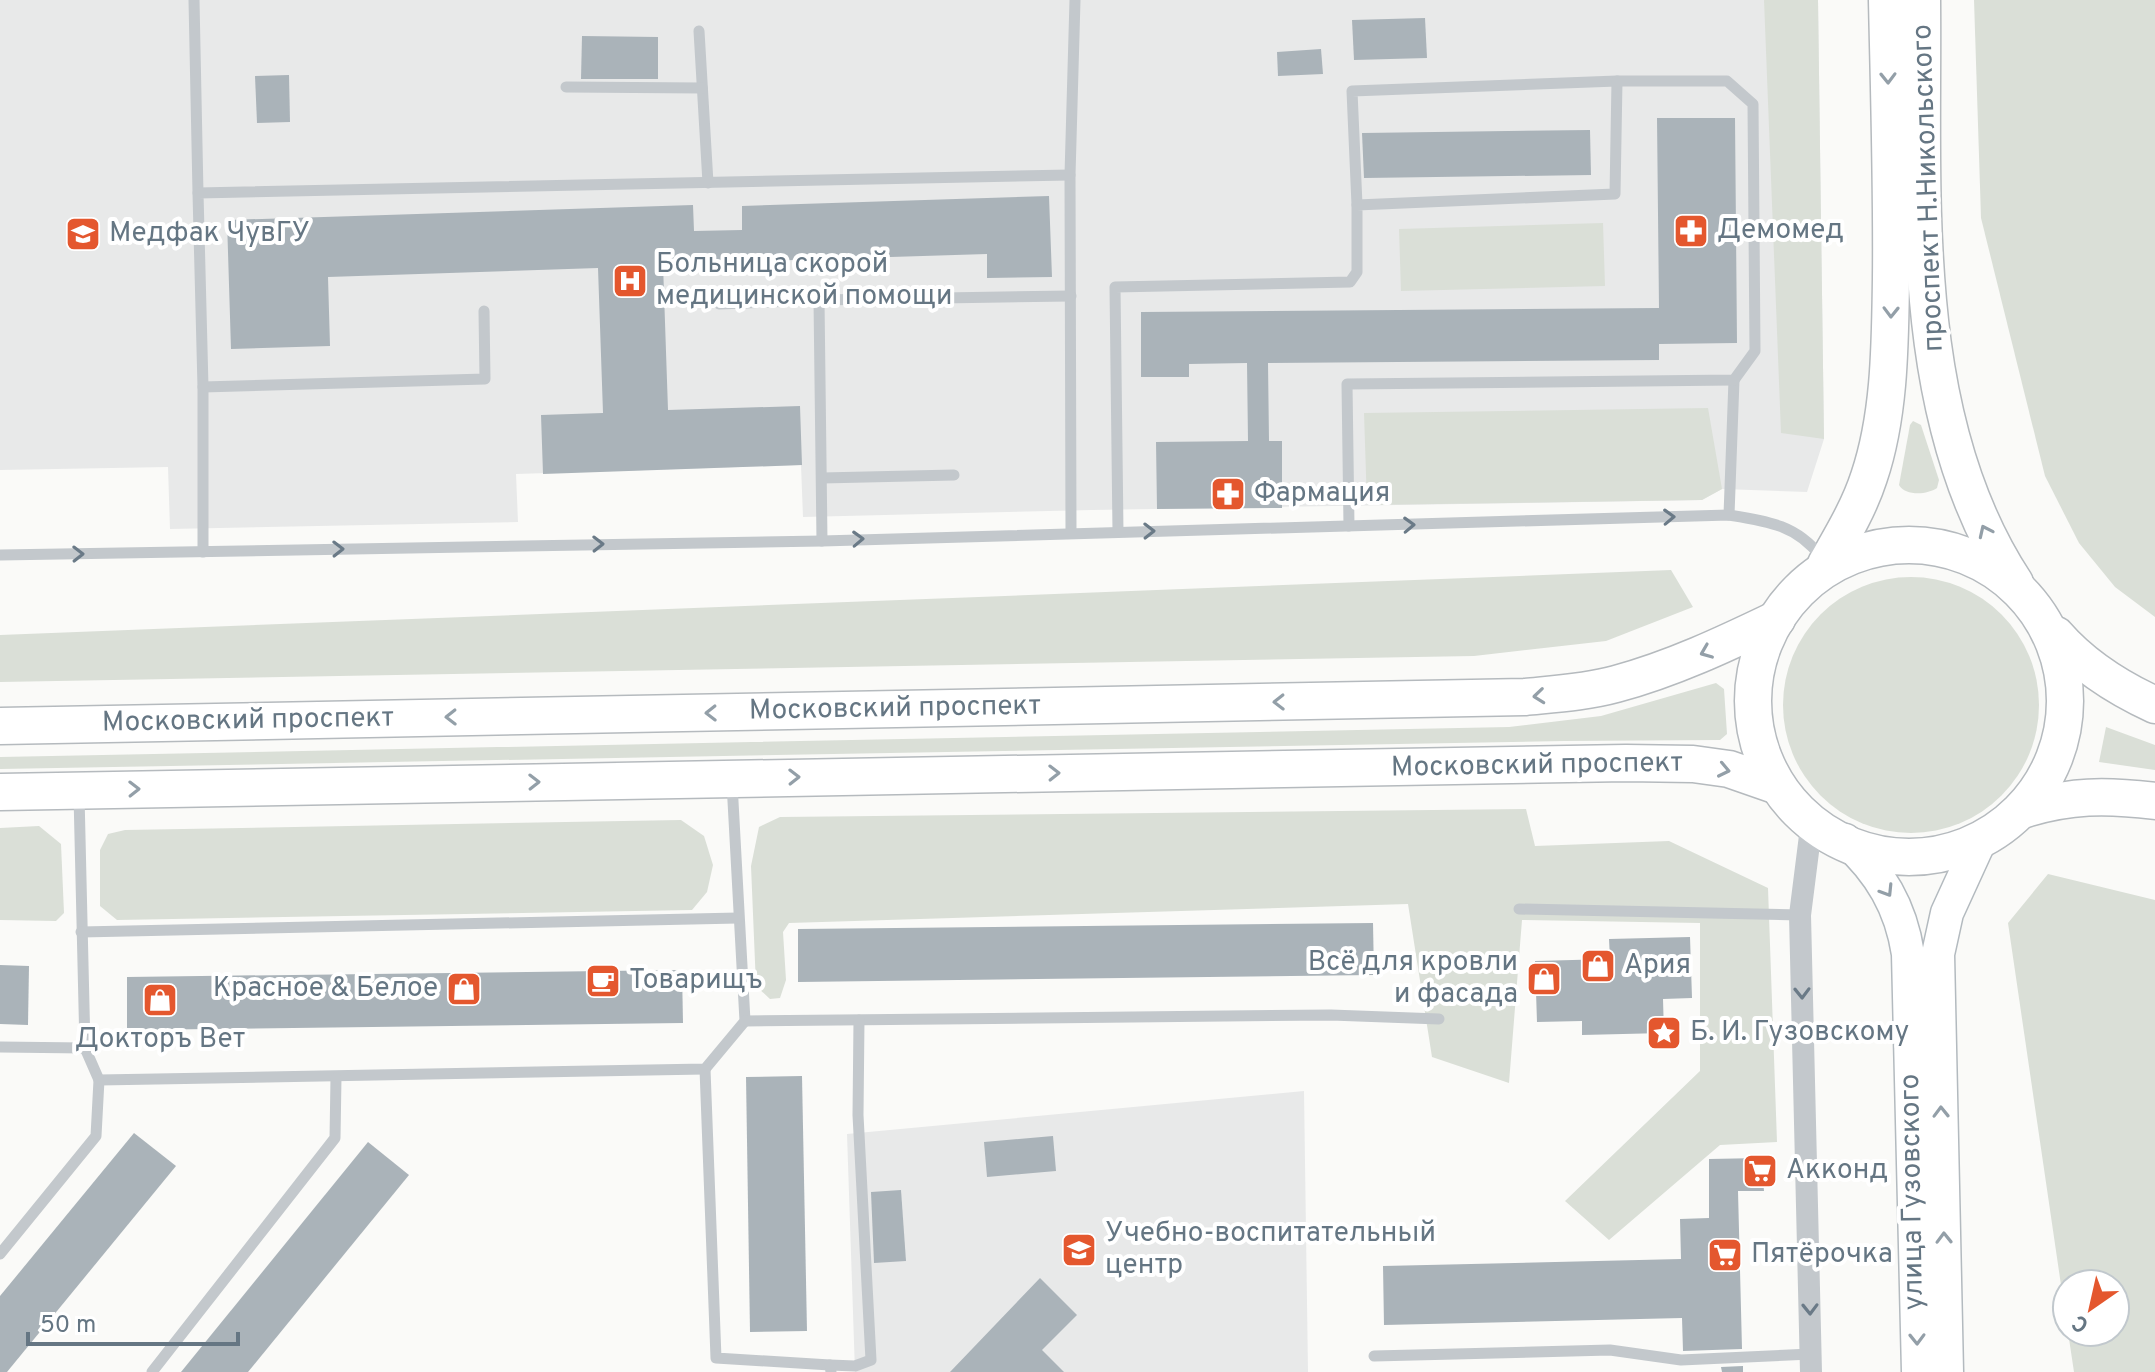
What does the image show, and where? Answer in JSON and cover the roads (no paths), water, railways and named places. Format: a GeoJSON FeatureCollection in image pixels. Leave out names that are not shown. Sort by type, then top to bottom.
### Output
{"type":"FeatureCollection","features":[{"type":"Feature","properties":{"kind":"main road","name":"проспект Н.Никольского"},"geometry":{"type":"LineString","coordinates":[[1826,564],[1857,507],[1869,477],[1877,448],[1890,341],[1892,234],[1887,0]]}},
{"type":"Feature","properties":{"kind":"main road","name":"проспект Н.Никольского"},"geometry":{"type":"LineString","coordinates":[[1922,0],[1925,225],[1930,324],[1939,390],[1952,447],[1973,506],[1994,551],[2035,610]]}},
{"type":"Feature","properties":{"kind":"main road"},"geometry":{"type":"LineString","coordinates":[[2035,610],[2058,649],[2067,678],[2069,707],[2056,758],[2042,783],[2022,810],[1979,843],[1942,855],[1902,858],[1873,851],[1845,840],[1812,820],[1775,785],[1761,756],[1754,725],[1752,692],[1756,666],[1777,619],[1807,581],[1826,564],[1851,551],[1880,543],[1934,546],[1985,569],[2035,610],[2069,649],[2091,668],[2117,686],[2155,705]]}},
{"type":"Feature","properties":{"kind":"main road","name":"Московский проспект"},"geometry":{"type":"LineString","coordinates":[[0,726],[1525,697],[1616,684],[1665,668],[1777,619]]}},
{"type":"Feature","properties":{"kind":"main road","name":"Московский проспект"},"geometry":{"type":"LineString","coordinates":[[0,792],[1626,763],[1693,764],[1729,769],[1775,785]]}},
{"type":"Feature","properties":{"kind":"main road"},"geometry":{"type":"LineString","coordinates":[[2022,810],[2055,800],[2086,796],[2155,801]]}},
{"type":"Feature","properties":{"kind":"main road","name":"улица Гузовского"},"geometry":{"type":"LineString","coordinates":[[1845,840],[1864,858],[1891,895],[1904,927],[1908,954],[1918,1372]]}},
{"type":"Feature","properties":{"kind":"main road","name":"улица Гузовского"},"geometry":{"type":"LineString","coordinates":[[1947,1372],[1938,954],[1947,913],[1979,843]]}},
{"type":"Feature","properties":{"kind":"street"},"geometry":{"type":"LineString","coordinates":[[1811,1363],[1800,915],[1812,820]]}},
{"type":"Feature","properties":{"kind":"lane"},"geometry":{"type":"LineString","coordinates":[[194,0],[203,387],[203,552]]}},
{"type":"Feature","properties":{"kind":"lane"},"geometry":{"type":"LineString","coordinates":[[1071,533],[1070,175],[1075,0]]}},
{"type":"Feature","properties":{"kind":"lane"},"geometry":{"type":"LineString","coordinates":[[699,31],[708,183]]}},
{"type":"Feature","properties":{"kind":"lane"},"geometry":{"type":"LineString","coordinates":[[1118,532],[1115,287],[1350,282],[1357,272],[1352,91],[1617,81],[1727,81],[1753,104],[1755,351],[1734,380],[1729,515]]}},
{"type":"Feature","properties":{"kind":"lane"},"geometry":{"type":"LineString","coordinates":[[1357,205],[1615,194],[1617,81]]}},
{"type":"Feature","properties":{"kind":"lane"},"geometry":{"type":"LineString","coordinates":[[566,87],[702,88]]}},
{"type":"Feature","properties":{"kind":"lane"},"geometry":{"type":"LineString","coordinates":[[198,193],[1070,175]]}},
{"type":"Feature","properties":{"kind":"lane"},"geometry":{"type":"LineString","coordinates":[[719,304],[1071,296]]}},
{"type":"Feature","properties":{"kind":"lane"},"geometry":{"type":"LineString","coordinates":[[819,300],[822,541]]}},
{"type":"Feature","properties":{"kind":"lane"},"geometry":{"type":"LineString","coordinates":[[203,387],[485,379],[484,311]]}},
{"type":"Feature","properties":{"kind":"lane"},"geometry":{"type":"LineString","coordinates":[[1349,526],[1347,384],[1734,380]]}},
{"type":"Feature","properties":{"kind":"lane"},"geometry":{"type":"LineString","coordinates":[[822,478],[954,475]]}},
{"type":"Feature","properties":{"kind":"lane"},"geometry":{"type":"LineString","coordinates":[[0,555],[822,541],[1729,515],[1774,522],[1795,531],[1811,543],[1826,564]]}},
{"type":"Feature","properties":{"kind":"lane"},"geometry":{"type":"LineString","coordinates":[[732,778],[745,1021],[705,1069],[716,1358],[830,1368],[855,1366],[871,1360],[858,1115],[859,1020]]}},
{"type":"Feature","properties":{"kind":"lane"},"geometry":{"type":"LineString","coordinates":[[0,1254],[96,1136],[99,1080],[85,1048],[79,790]]}},
{"type":"Feature","properties":{"kind":"lane"},"geometry":{"type":"LineString","coordinates":[[1519,909],[1800,915]]}},
{"type":"Feature","properties":{"kind":"lane"},"geometry":{"type":"LineString","coordinates":[[81,932],[738,918]]}},
{"type":"Feature","properties":{"kind":"lane"},"geometry":{"type":"LineString","coordinates":[[745,1021],[1331,1015],[1439,1019]]}},
{"type":"Feature","properties":{"kind":"lane"},"geometry":{"type":"LineString","coordinates":[[0,1047],[85,1048]]}},
{"type":"Feature","properties":{"kind":"lane"},"geometry":{"type":"LineString","coordinates":[[99,1080],[705,1069]]}},
{"type":"Feature","properties":{"kind":"lane"},"geometry":{"type":"LineString","coordinates":[[152,1372],[335,1138],[336,1078]]}},
{"type":"Feature","properties":{"kind":"lane"},"geometry":{"type":"LineString","coordinates":[[1374,1356],[1610,1350],[1681,1360],[1811,1363]]}},
{"type":"Feature","properties":{"kind":"place","name":"Демомед"},"geometry":{"type":"Point","coordinates":[1691,231]}},
{"type":"Feature","properties":{"kind":"place","name":"Медфак ЧувГУ"},"geometry":{"type":"Point","coordinates":[83,234]}},
{"type":"Feature","properties":{"kind":"place","name":"Больница скорой медицинской помощи"},"geometry":{"type":"Point","coordinates":[630,281]}},
{"type":"Feature","properties":{"kind":"place","name":"Фармация"},"geometry":{"type":"Point","coordinates":[1228,494]}},
{"type":"Feature","properties":{"kind":"place","name":"Ария"},"geometry":{"type":"Point","coordinates":[1598,966]}},
{"type":"Feature","properties":{"kind":"place","name":"Всё для кровли и фасада"},"geometry":{"type":"Point","coordinates":[1544,979]}},
{"type":"Feature","properties":{"kind":"place","name":"Товарищъ"},"geometry":{"type":"Point","coordinates":[603,981]}},
{"type":"Feature","properties":{"kind":"place","name":"Красное & Белое"},"geometry":{"type":"Point","coordinates":[464,989]}},
{"type":"Feature","properties":{"kind":"place","name":"Докторъ Вет"},"geometry":{"type":"Point","coordinates":[160,1000]}},
{"type":"Feature","properties":{"kind":"place","name":"Б. И. Гузовскому"},"geometry":{"type":"Point","coordinates":[1664,1033]}},
{"type":"Feature","properties":{"kind":"place","name":"Акконд"},"geometry":{"type":"Point","coordinates":[1760,1171]}},
{"type":"Feature","properties":{"kind":"place","name":"Учебно-воспитательный центр"},"geometry":{"type":"Point","coordinates":[1079,1250]}},
{"type":"Feature","properties":{"kind":"place","name":"Пятёрочка"},"geometry":{"type":"Point","coordinates":[1725,1255]}}]}
